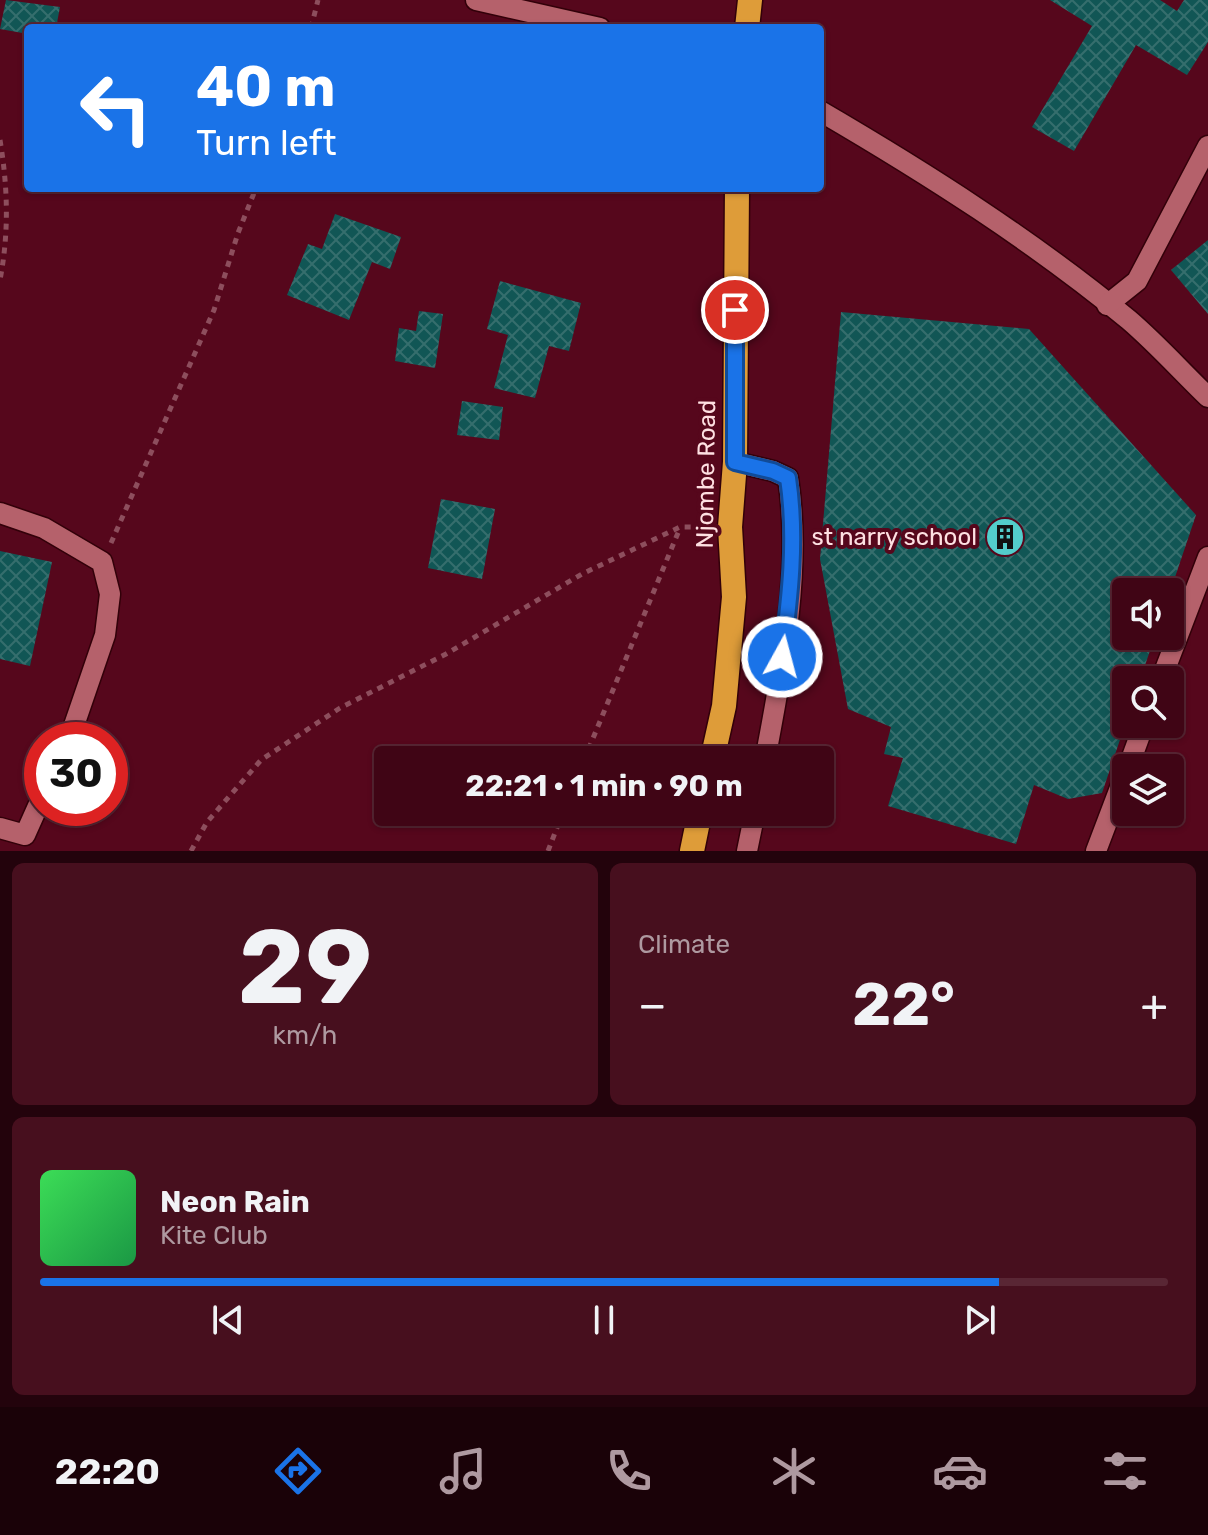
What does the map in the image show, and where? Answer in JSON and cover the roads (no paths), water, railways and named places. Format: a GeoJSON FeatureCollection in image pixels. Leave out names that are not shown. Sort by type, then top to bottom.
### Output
{"type":"FeatureCollection","features":[{"type":"Feature","properties":{"kind":"highway"},"geometry":{"type":"LineString","coordinates":[[747,24],[750,0]]}},
{"type":"Feature","properties":{"kind":"highway","name":"Njombe Road"},"geometry":{"type":"LineString","coordinates":[[715,746],[724,706],[734,597],[730,527],[735,462],[737,192]]}},
{"type":"Feature","properties":{"kind":"highway"},"geometry":{"type":"LineString","coordinates":[[692,851],[697,826]]}},
{"type":"Feature","properties":{"kind":"street"},"geometry":{"type":"LineString","coordinates":[[476,0],[582,24]]}},
{"type":"Feature","properties":{"kind":"street"},"geometry":{"type":"LineString","coordinates":[[824,113],[910,164],[1017,234],[1129,320],[1208,397]]}},
{"type":"Feature","properties":{"kind":"street"},"geometry":{"type":"LineString","coordinates":[[1107,305],[1137,281],[1208,146]]}},
{"type":"Feature","properties":{"kind":"street"},"geometry":{"type":"LineString","coordinates":[[735,462],[788,478],[792,506],[793,542],[785,630],[767,746]]}},
{"type":"Feature","properties":{"kind":"street"},"geometry":{"type":"LineString","coordinates":[[0,513],[44,528],[102,562],[110,594],[105,635],[75,722]]}},
{"type":"Feature","properties":{"kind":"street"},"geometry":{"type":"LineString","coordinates":[[1166,666],[1208,557]]}},
{"type":"Feature","properties":{"kind":"street"},"geometry":{"type":"LineString","coordinates":[[1096,851],[1112,809]]}},
{"type":"Feature","properties":{"kind":"street"},"geometry":{"type":"LineString","coordinates":[[0,828],[25,835],[29,826]]}},
{"type":"Feature","properties":{"kind":"street"},"geometry":{"type":"LineString","coordinates":[[747,851],[752,826]]}},
{"type":"Feature","properties":{"kind":"place","name":"st narry school"},"geometry":{"type":"Point","coordinates":[1005,537]}}]}
